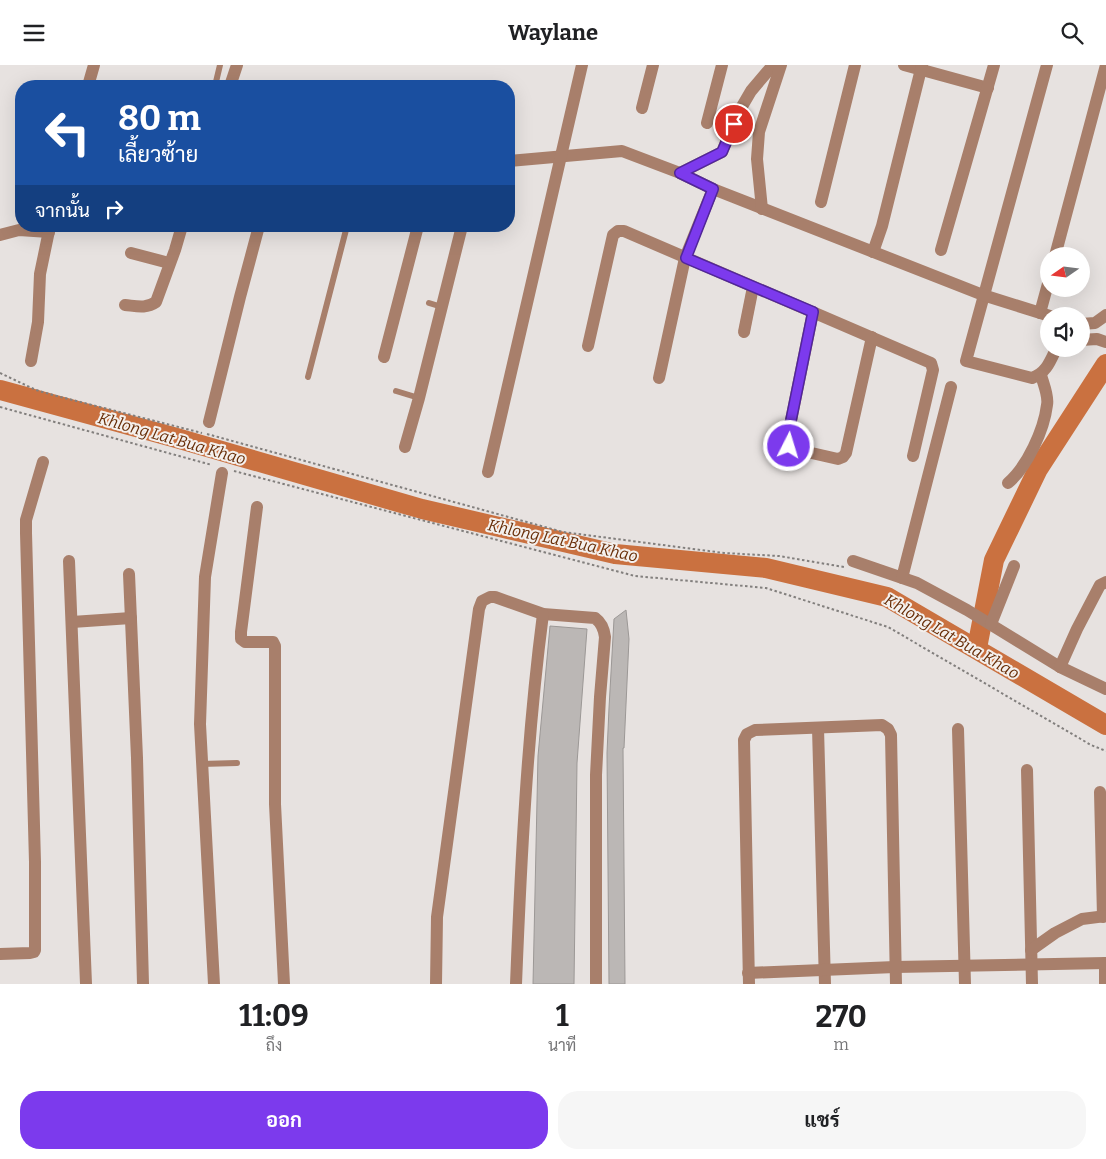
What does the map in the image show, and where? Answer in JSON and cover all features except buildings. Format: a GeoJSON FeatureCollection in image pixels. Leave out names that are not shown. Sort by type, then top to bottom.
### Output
{"type":"FeatureCollection","features":[{"type":"Feature","properties":{"kind":"street"},"geometry":{"type":"LineString","coordinates":[[90,80],[94,65]]}},
{"type":"Feature","properties":{"kind":"street"},"geometry":{"type":"LineString","coordinates":[[232,80],[237,65]]}},
{"type":"Feature","properties":{"kind":"street"},"geometry":{"type":"LineString","coordinates":[[488,472],[582,65]]}},
{"type":"Feature","properties":{"kind":"street"},"geometry":{"type":"LineString","coordinates":[[642,108],[653,65]]}},
{"type":"Feature","properties":{"kind":"street"},"geometry":{"type":"LineString","coordinates":[[707,123],[722,65]]}},
{"type":"Feature","properties":{"kind":"street"},"geometry":{"type":"LineString","coordinates":[[680,173],[722,152],[737,115],[750,91],[773,65]]}},
{"type":"Feature","properties":{"kind":"street"},"geometry":{"type":"LineString","coordinates":[[762,209],[756,159],[759,132],[781,65]]}},
{"type":"Feature","properties":{"kind":"street"},"geometry":{"type":"LineString","coordinates":[[821,202],[855,65]]}},
{"type":"Feature","properties":{"kind":"street"},"geometry":{"type":"LineString","coordinates":[[904,65],[922,67],[988,88]]}},
{"type":"Feature","properties":{"kind":"street"},"geometry":{"type":"LineString","coordinates":[[941,250],[994,65]]}},
{"type":"Feature","properties":{"kind":"street"},"geometry":{"type":"LineString","coordinates":[[1047,65],[966,361],[1032,378],[1041,375],[1052,357]]}},
{"type":"Feature","properties":{"kind":"street"},"geometry":{"type":"LineString","coordinates":[[1057,247],[1106,65]]}},
{"type":"Feature","properties":{"kind":"street"},"geometry":{"type":"LineString","coordinates":[[874,252],[922,67]]}},
{"type":"Feature","properties":{"kind":"street"},"geometry":{"type":"LineString","coordinates":[[515,161],[622,151],[680,173],[762,209],[983,295],[1040,313]]}},
{"type":"Feature","properties":{"kind":"street"},"geometry":{"type":"LineString","coordinates":[[659,378],[686,258],[713,189]]}},
{"type":"Feature","properties":{"kind":"street"},"geometry":{"type":"LineString","coordinates":[[0,235],[15,231]]}},
{"type":"Feature","properties":{"kind":"street"},"geometry":{"type":"LineString","coordinates":[[588,345],[614,235],[618,231],[624,231],[931,363],[933,369],[913,456]]}},
{"type":"Feature","properties":{"kind":"street"},"geometry":{"type":"LineString","coordinates":[[31,361],[38,323],[40,274],[49,232]]}},
{"type":"Feature","properties":{"kind":"street"},"geometry":{"type":"LineString","coordinates":[[125,305],[143,307],[150,306],[156,302],[160,296],[180,232]]}},
{"type":"Feature","properties":{"kind":"street"},"geometry":{"type":"LineString","coordinates":[[209,422],[257,232]]}},
{"type":"Feature","properties":{"kind":"street"},"geometry":{"type":"LineString","coordinates":[[384,357],[416,232]]}},
{"type":"Feature","properties":{"kind":"street"},"geometry":{"type":"LineString","coordinates":[[405,447],[461,232]]}},
{"type":"Feature","properties":{"kind":"street"},"geometry":{"type":"LineString","coordinates":[[131,253],[169,263]]}},
{"type":"Feature","properties":{"kind":"street"},"geometry":{"type":"LineString","coordinates":[[744,332],[753,287]]}},
{"type":"Feature","properties":{"kind":"street"},"geometry":{"type":"LineString","coordinates":[[813,312],[787,440],[789,446],[794,449],[838,459],[846,453],[872,337]]}},
{"type":"Feature","properties":{"kind":"street"},"geometry":{"type":"LineString","coordinates":[[1090,323],[1095,323],[1106,315]]}},
{"type":"Feature","properties":{"kind":"street"},"geometry":{"type":"LineString","coordinates":[[1008,483],[1016,476],[1038,437],[1048,403],[1041,375]]}},
{"type":"Feature","properties":{"kind":"street"},"geometry":{"type":"LineString","coordinates":[[902,578],[951,387]]}},
{"type":"Feature","properties":{"kind":"street"},"geometry":{"type":"LineString","coordinates":[[0,954],[30,953],[35,950],[35,862],[26,520],[43,462]]}},
{"type":"Feature","properties":{"kind":"street"},"geometry":{"type":"LineString","coordinates":[[214,984],[200,724],[205,577],[221,470]]}},
{"type":"Feature","properties":{"kind":"street"},"geometry":{"type":"LineString","coordinates":[[257,507],[241,639],[245,642],[269,641],[273,642],[275,646],[275,803],[284,984]]}},
{"type":"Feature","properties":{"kind":"street"},"geometry":{"type":"LineString","coordinates":[[69,561],[86,984]]}},
{"type":"Feature","properties":{"kind":"street"},"geometry":{"type":"LineString","coordinates":[[851,565],[917,583],[967,609],[1060,667],[1106,689]]}},
{"type":"Feature","properties":{"kind":"street"},"geometry":{"type":"LineString","coordinates":[[994,626],[1014,566]]}},
{"type":"Feature","properties":{"kind":"street"},"geometry":{"type":"LineString","coordinates":[[129,574],[144,984]]}},
{"type":"Feature","properties":{"kind":"street"},"geometry":{"type":"LineString","coordinates":[[1060,667],[1100,585],[1106,581]]}},
{"type":"Feature","properties":{"kind":"street"},"geometry":{"type":"LineString","coordinates":[[436,984],[437,917],[479,609],[482,601],[490,597],[495,597],[543,614],[595,618],[600,621],[604,629],[596,775],[596,984]]}},
{"type":"Feature","properties":{"kind":"street"},"geometry":{"type":"LineString","coordinates":[[516,984],[528,757],[543,614]]}},
{"type":"Feature","properties":{"kind":"street"},"geometry":{"type":"LineString","coordinates":[[72,621],[131,618]]}},
{"type":"Feature","properties":{"kind":"street"},"geometry":{"type":"LineString","coordinates":[[896,984],[895,967],[891,735],[888,729],[882,725],[755,730],[747,734],[744,741],[748,979],[824,969],[895,967],[964,965],[1105,963],[1105,984]]}},
{"type":"Feature","properties":{"kind":"street"},"geometry":{"type":"LineString","coordinates":[[818,728],[825,984]]}},
{"type":"Feature","properties":{"kind":"street"},"geometry":{"type":"LineString","coordinates":[[958,729],[965,984]]}},
{"type":"Feature","properties":{"kind":"street"},"geometry":{"type":"LineString","coordinates":[[1027,770],[1032,984]]}},
{"type":"Feature","properties":{"kind":"street"},"geometry":{"type":"LineString","coordinates":[[1032,950],[1055,933],[1082,919],[1105,917],[1100,791]]}},
{"type":"Feature","properties":{"kind":"lane"},"geometry":{"type":"LineString","coordinates":[[216,80],[220,65]]}},
{"type":"Feature","properties":{"kind":"lane"},"geometry":{"type":"LineString","coordinates":[[308,377],[345,232]]}},
{"type":"Feature","properties":{"kind":"lane"},"geometry":{"type":"LineString","coordinates":[[429,303],[442,307]]}},
{"type":"Feature","properties":{"kind":"lane"},"geometry":{"type":"LineString","coordinates":[[396,391],[419,398]]}},
{"type":"Feature","properties":{"kind":"lane"},"geometry":{"type":"LineString","coordinates":[[201,764],[237,763]]}},
{"type":"Feature","properties":{"kind":"path"},"geometry":{"type":"LineString","coordinates":[[0,373],[36,390],[53,395],[157,420],[563,532],[724,553],[779,556],[851,565]]}},
{"type":"Feature","properties":{"kind":"path"},"geometry":{"type":"LineString","coordinates":[[0,407],[221,470],[635,576],[766,588],[888,627],[1091,745],[1106,751]]}},
{"type":"Feature","properties":{"kind":"waterway"},"geometry":{"type":"LineString","coordinates":[[977,648],[994,560],[1038,469],[1106,364]]}},
{"type":"Feature","properties":{"kind":"waterway","name":"Khlong Lat Bua Khao"},"geometry":{"type":"LineString","coordinates":[[0,390],[173,437],[422,509],[615,554],[766,568],[887,597],[1106,725]]}},
{"type":"Feature","properties":{"kind":"route"},"geometry":{"type":"LineString","coordinates":[[734,124],[722,152],[680,173],[713,189],[686,258],[813,312],[787,440],[789,446]]}}]}
